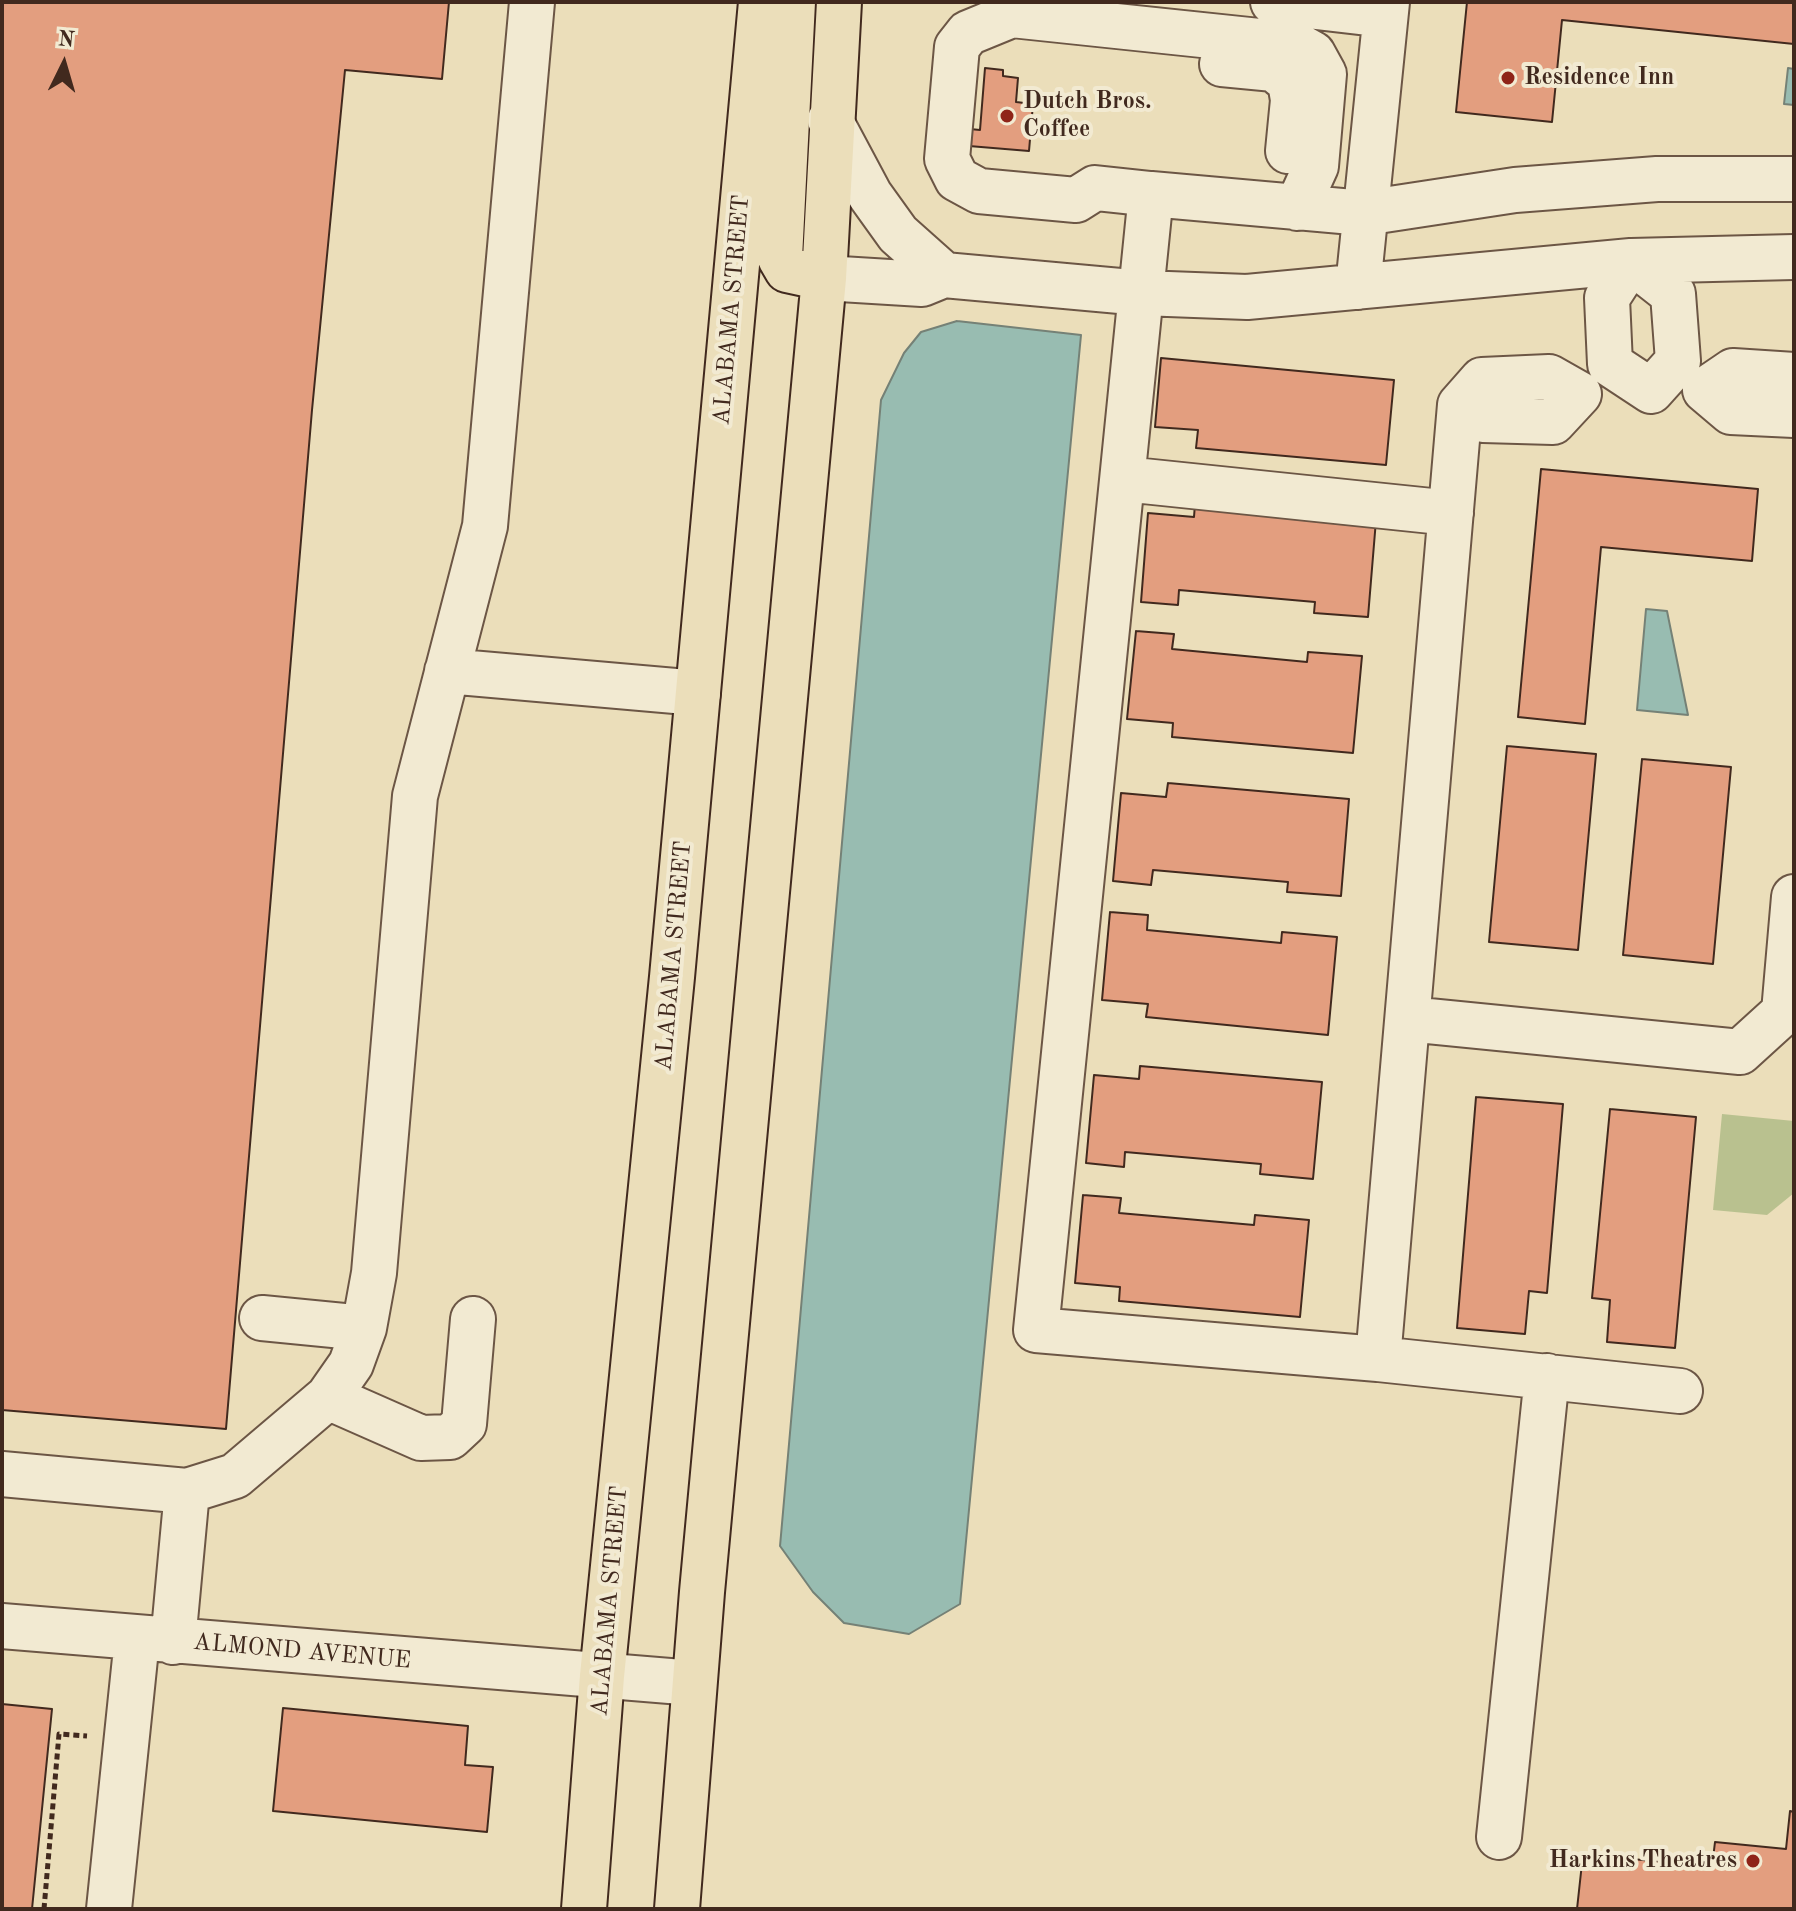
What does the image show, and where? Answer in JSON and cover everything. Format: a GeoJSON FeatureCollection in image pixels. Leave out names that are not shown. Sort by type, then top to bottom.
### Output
{"type":"FeatureCollection","features":[{"type":"Feature","properties":{"kind":"main road","name":"ALABAMA STREET"},"geometry":{"type":"LineString","coordinates":[[584,1909],[602,1676],[698,693],[761,2]]}},
{"type":"Feature","properties":{"kind":"main road"},"geometry":{"type":"LineString","coordinates":[[793,2],[780,258],[787,270],[824,278]]}},
{"type":"Feature","properties":{"kind":"main road"},"geometry":{"type":"LineString","coordinates":[[677,1909],[694,1683],[824,278],[830,120],[839,2]]}},
{"type":"Feature","properties":{"kind":"street"},"geometry":{"type":"LineString","coordinates":[[2,1474],[187,1491],[235,1476],[328,1397],[351,1364],[364,1328],[374,1273],[415,796],[485,526],[532,2]]}},
{"type":"Feature","properties":{"kind":"street"},"geometry":{"type":"LineString","coordinates":[[1293,3],[1386,9],[1358,287]]}},
{"type":"Feature","properties":{"kind":"street"},"geometry":{"type":"LineString","coordinates":[[1297,208],[1316,166],[1324,74],[1313,54],[1297,45],[1012,15],[968,33],[957,47],[947,159],[957,179],[979,191],[1076,200],[1095,188],[1297,208],[1364,213],[1408,204],[1657,179],[1794,179]]}},
{"type":"Feature","properties":{"kind":"street"},"geometry":{"type":"LineString","coordinates":[[830,120],[870,195],[898,234],[944,275]]}},
{"type":"Feature","properties":{"kind":"street"},"geometry":{"type":"LineString","coordinates":[[1151,194],[1036,1330],[1378,1359],[1680,1391]]}},
{"type":"Feature","properties":{"kind":"street"},"geometry":{"type":"LineString","coordinates":[[824,278],[922,284],[944,275],[1142,293],[1247,297],[1631,261],[1794,257]]}},
{"type":"Feature","properties":{"kind":"street"},"geometry":{"type":"LineString","coordinates":[[1631,261],[1607,298],[1610,364],[1651,391]]}},
{"type":"Feature","properties":{"kind":"street"},"geometry":{"type":"LineString","coordinates":[[1631,261],[1673,294],[1678,361],[1651,391]]}},
{"type":"Feature","properties":{"kind":"street"},"geometry":{"type":"LineString","coordinates":[[1378,1359],[1460,405],[1482,380],[1549,377],[1579,394],[1705,390],[1733,371],[1794,375]]}},
{"type":"Feature","properties":{"kind":"street"},"geometry":{"type":"LineString","coordinates":[[1705,390],[1731,412],[1794,415]]}},
{"type":"Feature","properties":{"kind":"street"},"geometry":{"type":"LineString","coordinates":[[1124,479],[1451,513]]}},
{"type":"Feature","properties":{"kind":"street"},"geometry":{"type":"LineString","coordinates":[[447,671],[698,693]]}},
{"type":"Feature","properties":{"kind":"street"},"geometry":{"type":"LineString","coordinates":[[1408,1019],[1740,1052],[1789,1012],[1794,897]]}},
{"type":"Feature","properties":{"kind":"street"},"geometry":{"type":"LineString","coordinates":[[262,1318],[364,1328]]}},
{"type":"Feature","properties":{"kind":"street"},"geometry":{"type":"LineString","coordinates":[[328,1397],[421,1438],[450,1437],[464,1424],[473,1319]]}},
{"type":"Feature","properties":{"kind":"street"},"geometry":{"type":"LineString","coordinates":[[1499,1837],[1547,1376]]}},
{"type":"Feature","properties":{"kind":"street"},"geometry":{"type":"LineString","coordinates":[[109,1909],[155,1640],[187,1491]]}},
{"type":"Feature","properties":{"kind":"street","name":"ALMOND AVENUE"},"geometry":{"type":"LineString","coordinates":[[2,1626],[694,1683]]}},
{"type":"Feature","properties":{"kind":"path"},"geometry":{"type":"LineString","coordinates":[[44,1909],[59,1734],[100,1737]]}},
{"type":"Feature","properties":{"kind":"green space"},"geometry":{"type":"Polygon","coordinates":[[[1722,1114],[1794,1121],[1794,1193],[1767,1215],[1713,1210],[1722,1114]]]}},
{"type":"Feature","properties":{"kind":"water"},"geometry":{"type":"Polygon","coordinates":[[[1788,68],[1794,69],[1794,105],[1784,104],[1788,68]]]}},
{"type":"Feature","properties":{"kind":"water"},"geometry":{"type":"Polygon","coordinates":[[[957,321],[1081,335],[960,1604],[909,1634],[844,1623],[813,1592],[780,1546],[881,400],[904,353],[921,332],[957,321]]]}},
{"type":"Feature","properties":{"kind":"water"},"geometry":{"type":"Polygon","coordinates":[[[1646,609],[1667,611],[1688,715],[1637,710],[1646,609]]]}},
{"type":"Feature","properties":{"kind":"building"},"geometry":{"type":"Polygon","coordinates":[[[2,2],[449,2],[442,79],[345,70],[312,410],[226,1429],[2,1410],[2,2]]]}},
{"type":"Feature","properties":{"kind":"building","name":"Residence Inn"},"geometry":{"type":"Polygon","coordinates":[[[1467,2],[1794,2],[1794,44],[1562,20],[1552,122],[1456,112],[1467,2]]]}},
{"type":"Feature","properties":{"kind":"building","name":"Dutch Bros. Coffee"},"geometry":{"type":"Polygon","coordinates":[[[985,68],[1003,70],[1003,76],[1018,78],[1016,102],[1033,104],[1029,151],[969,146],[970,129],[980,130],[985,68]]]}},
{"type":"Feature","properties":{"kind":"building"},"geometry":{"type":"Polygon","coordinates":[[[1161,358],[1394,380],[1386,465],[1196,448],[1198,430],[1155,427],[1161,358]]]}},
{"type":"Feature","properties":{"kind":"building"},"geometry":{"type":"Polygon","coordinates":[[[1541,469],[1758,489],[1752,561],[1601,547],[1585,724],[1518,717],[1541,469]]]}},
{"type":"Feature","properties":{"kind":"building"},"geometry":{"type":"Polygon","coordinates":[[[1195,504],[1376,520],[1368,617],[1314,613],[1315,602],[1179,590],[1178,605],[1141,602],[1148,513],[1194,517],[1195,504]]]}},
{"type":"Feature","properties":{"kind":"building"},"geometry":{"type":"Polygon","coordinates":[[[1136,631],[1174,634],[1172,649],[1307,662],[1308,652],[1362,656],[1353,753],[1172,737],[1173,723],[1127,719],[1136,631]]]}},
{"type":"Feature","properties":{"kind":"building"},"geometry":{"type":"Polygon","coordinates":[[[1507,746],[1596,754],[1578,950],[1489,942],[1507,746]]]}},
{"type":"Feature","properties":{"kind":"building"},"geometry":{"type":"Polygon","coordinates":[[[1642,759],[1731,767],[1713,964],[1623,955],[1642,759]]]}},
{"type":"Feature","properties":{"kind":"building"},"geometry":{"type":"Polygon","coordinates":[[[1168,783],[1349,799],[1341,896],[1287,892],[1288,882],[1153,870],[1151,885],[1113,881],[1121,793],[1166,797],[1168,783]]]}},
{"type":"Feature","properties":{"kind":"building"},"geometry":{"type":"Polygon","coordinates":[[[1110,912],[1148,915],[1147,930],[1281,943],[1282,932],[1337,937],[1328,1035],[1146,1017],[1148,1004],[1102,1000],[1110,912]]]}},
{"type":"Feature","properties":{"kind":"building"},"geometry":{"type":"Polygon","coordinates":[[[1140,1066],[1322,1082],[1313,1179],[1260,1174],[1261,1164],[1125,1152],[1124,1167],[1086,1163],[1094,1075],[1139,1079],[1140,1066]]]}},
{"type":"Feature","properties":{"kind":"building"},"geometry":{"type":"Polygon","coordinates":[[[1476,1097],[1563,1104],[1547,1293],[1529,1291],[1525,1334],[1457,1328],[1476,1097]]]}},
{"type":"Feature","properties":{"kind":"building"},"geometry":{"type":"Polygon","coordinates":[[[1610,1109],[1696,1117],[1675,1348],[1607,1342],[1610,1300],[1592,1298],[1610,1109]]]}},
{"type":"Feature","properties":{"kind":"building"},"geometry":{"type":"Polygon","coordinates":[[[1083,1195],[1121,1198],[1119,1213],[1254,1225],[1255,1215],[1309,1220],[1300,1317],[1119,1301],[1120,1287],[1075,1283],[1083,1195]]]}},
{"type":"Feature","properties":{"kind":"building"},"geometry":{"type":"Polygon","coordinates":[[[2,1704],[52,1709],[32,1909],[2,1909],[2,1704]]]}},
{"type":"Feature","properties":{"kind":"building"},"geometry":{"type":"Polygon","coordinates":[[[283,1708],[468,1726],[465,1765],[493,1767],[487,1832],[273,1811],[283,1708]]]}},
{"type":"Feature","properties":{"kind":"building","name":"Harkins Theatres"},"geometry":{"type":"Polygon","coordinates":[[[1790,1811],[1794,1812],[1794,1909],[1577,1909],[1583,1854],[1712,1867],[1715,1842],[1786,1849],[1790,1811]]]}},
{"type":"Feature","properties":{"kind":"place","name":"Residence Inn"},"geometry":{"type":"Point","coordinates":[1508,78]}},
{"type":"Feature","properties":{"kind":"place","name":"Dutch Bros. Coffee"},"geometry":{"type":"Point","coordinates":[1007,116]}},
{"type":"Feature","properties":{"kind":"place","name":"Harkins Theatres"},"geometry":{"type":"Point","coordinates":[1753,1861]}}]}
